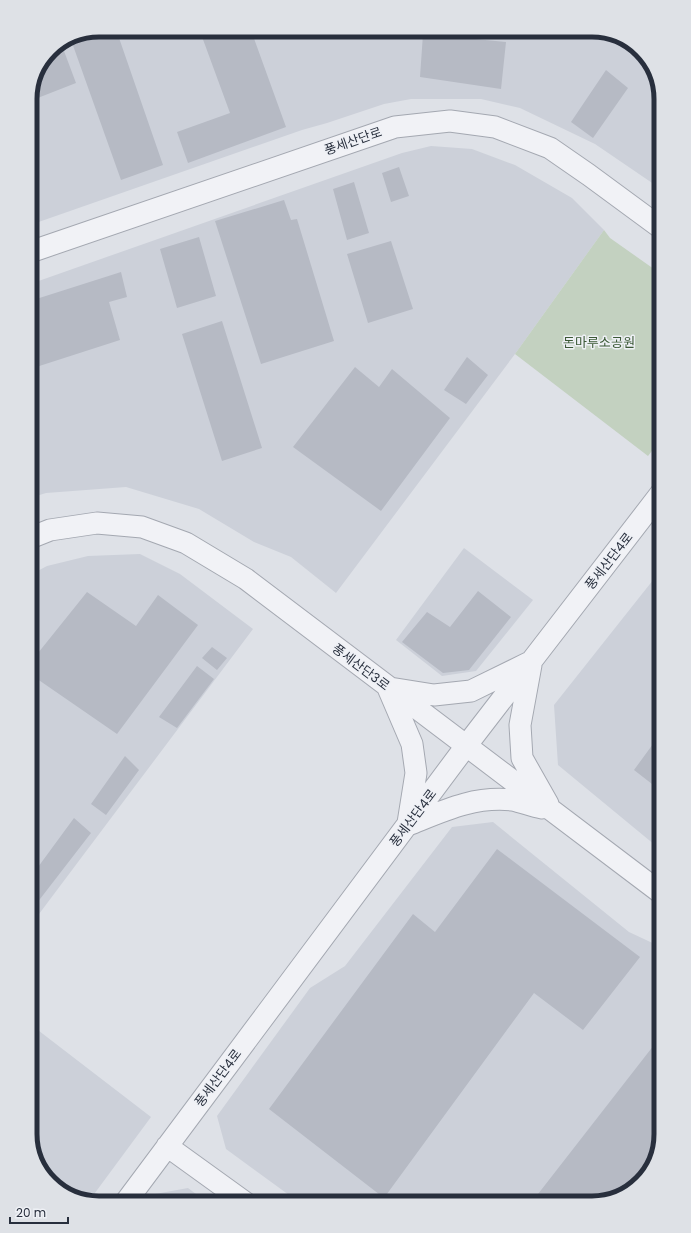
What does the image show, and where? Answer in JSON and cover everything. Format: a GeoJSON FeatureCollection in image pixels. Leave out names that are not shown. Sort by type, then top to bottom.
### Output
{"type":"FeatureCollection","features":[{"type":"Feature","properties":{"kind":"street","name":"풍세산단로"},"geometry":{"type":"LineString","coordinates":[[37,250],[395,127],[450,121],[495,127],[550,148],[654,223]]}},
{"type":"Feature","properties":{"kind":"street","name":"풍세산단4로"},"geometry":{"type":"LineString","coordinates":[[130,1196],[466,746],[654,502]]}},
{"type":"Feature","properties":{"kind":"street","name":"풍세산단3로"},"geometry":{"type":"LineString","coordinates":[[37,535],[50,530],[98,523],[142,527],[186,542],[246,579],[654,888]]}},
{"type":"Feature","properties":{"kind":"street"},"geometry":{"type":"LineString","coordinates":[[388,687],[434,695],[471,691],[532,661]]}},
{"type":"Feature","properties":{"kind":"street"},"geometry":{"type":"LineString","coordinates":[[532,661],[520,726],[522,758],[552,811]]}},
{"type":"Feature","properties":{"kind":"street"},"geometry":{"type":"LineString","coordinates":[[388,687],[412,744],[416,773],[408,825]]}},
{"type":"Feature","properties":{"kind":"street"},"geometry":{"type":"LineString","coordinates":[[408,825],[455,805],[479,800],[512,800],[552,811]]}},
{"type":"Feature","properties":{"kind":"street"},"geometry":{"type":"LineString","coordinates":[[167,1146],[236,1196]]}},
{"type":"Feature","properties":{"kind":"shaded area"},"geometry":{"type":"Polygon","coordinates":[[[99,37],[596,37],[612,40],[623,45],[636,55],[646,68],[653,87],[654,184],[595,144],[520,108],[481,99],[411,99],[384,104],[302,130],[37,223],[37,95],[43,71],[58,52],[68,45],[87,38],[99,37]]]}},
{"type":"Feature","properties":{"kind":"shaded area"},"geometry":{"type":"Polygon","coordinates":[[[431,146],[472,149],[515,165],[572,198],[604,230],[515,354],[336,593],[291,557],[254,542],[199,509],[126,487],[46,493],[37,496],[37,282],[402,153],[431,146]]]}},
{"type":"Feature","properties":{"kind":"shaded area"},"geometry":{"type":"Polygon","coordinates":[[[464,548],[533,600],[476,671],[442,676],[396,640],[464,548]]]}},
{"type":"Feature","properties":{"kind":"shaded area"},"geometry":{"type":"Polygon","coordinates":[[[140,554],[180,574],[253,629],[37,917],[37,571],[47,566],[88,556],[140,554]]]}},
{"type":"Feature","properties":{"kind":"shaded area"},"geometry":{"type":"Polygon","coordinates":[[[654,579],[654,844],[558,765],[554,705],[654,579]]]}},
{"type":"Feature","properties":{"kind":"shaded area"},"geometry":{"type":"Polygon","coordinates":[[[493,822],[629,932],[654,944],[654,1134],[653,1146],[648,1162],[633,1181],[623,1188],[604,1195],[290,1196],[226,1149],[217,1116],[310,988],[345,966],[452,827],[493,822]]]}},
{"type":"Feature","properties":{"kind":"shaded area"},"geometry":{"type":"Polygon","coordinates":[[[37,1029],[151,1117],[93,1196],[79,1193],[64,1186],[47,1169],[38,1146],[37,1029]]]}},
{"type":"Feature","properties":{"kind":"shaded area"},"geometry":{"type":"Polygon","coordinates":[[[188,1188],[199,1196],[154,1196],[155,1194],[188,1188]]]}},
{"type":"Feature","properties":{"kind":"green space","name":"돈마루소공원"},"geometry":{"type":"Polygon","coordinates":[[[604,230],[610,238],[654,269],[654,448],[648,456],[515,354],[604,230]]]}},
{"type":"Feature","properties":{"kind":"building"},"geometry":{"type":"Polygon","coordinates":[[[119,37],[163,165],[121,180],[72,43],[87,38],[119,37]]]}},
{"type":"Feature","properties":{"kind":"building"},"geometry":{"type":"Polygon","coordinates":[[[202,37],[253,37],[286,127],[188,163],[177,132],[230,113],[202,37]]]}},
{"type":"Feature","properties":{"kind":"building"},"geometry":{"type":"Polygon","coordinates":[[[423,37],[454,37],[506,42],[501,89],[420,77],[423,37]]]}},
{"type":"Feature","properties":{"kind":"building"},"geometry":{"type":"Polygon","coordinates":[[[63,48],[76,83],[37,98],[39,83],[43,71],[58,52],[63,48]]]}},
{"type":"Feature","properties":{"kind":"building"},"geometry":{"type":"Polygon","coordinates":[[[606,70],[628,88],[593,138],[571,122],[606,70]]]}},
{"type":"Feature","properties":{"kind":"building"},"geometry":{"type":"Polygon","coordinates":[[[399,167],[409,196],[391,202],[382,173],[399,167]]]}},
{"type":"Feature","properties":{"kind":"building"},"geometry":{"type":"Polygon","coordinates":[[[354,182],[369,233],[347,240],[333,189],[354,182]]]}},
{"type":"Feature","properties":{"kind":"building"},"geometry":{"type":"Polygon","coordinates":[[[284,200],[291,220],[297,219],[334,341],[261,364],[215,221],[284,200]]]}},
{"type":"Feature","properties":{"kind":"building"},"geometry":{"type":"Polygon","coordinates":[[[199,237],[216,296],[177,308],[160,249],[199,237]]]}},
{"type":"Feature","properties":{"kind":"building"},"geometry":{"type":"Polygon","coordinates":[[[391,241],[413,309],[368,323],[347,254],[391,241]]]}},
{"type":"Feature","properties":{"kind":"building"},"geometry":{"type":"Polygon","coordinates":[[[121,272],[127,297],[109,302],[120,340],[37,367],[37,299],[121,272]]]}},
{"type":"Feature","properties":{"kind":"building"},"geometry":{"type":"Polygon","coordinates":[[[222,321],[262,448],[222,461],[182,334],[222,321]]]}},
{"type":"Feature","properties":{"kind":"building"},"geometry":{"type":"Polygon","coordinates":[[[467,357],[488,375],[466,404],[444,390],[467,357]]]}},
{"type":"Feature","properties":{"kind":"building"},"geometry":{"type":"Polygon","coordinates":[[[355,367],[379,387],[392,369],[450,418],[381,511],[293,447],[355,367]]]}},
{"type":"Feature","properties":{"kind":"building"},"geometry":{"type":"Polygon","coordinates":[[[478,591],[511,617],[469,670],[443,673],[402,642],[427,612],[450,627],[478,591]]]}},
{"type":"Feature","properties":{"kind":"building"},"geometry":{"type":"Polygon","coordinates":[[[87,592],[136,626],[158,595],[198,625],[117,734],[37,679],[37,654],[87,592]]]}},
{"type":"Feature","properties":{"kind":"building"},"geometry":{"type":"Polygon","coordinates":[[[212,647],[227,658],[217,670],[202,658],[212,647]]]}},
{"type":"Feature","properties":{"kind":"building"},"geometry":{"type":"Polygon","coordinates":[[[197,666],[214,679],[177,728],[159,717],[197,666]]]}},
{"type":"Feature","properties":{"kind":"building"},"geometry":{"type":"Polygon","coordinates":[[[654,743],[654,786],[634,770],[654,743]]]}},
{"type":"Feature","properties":{"kind":"building"},"geometry":{"type":"Polygon","coordinates":[[[125,756],[139,770],[106,815],[91,804],[125,756]]]}},
{"type":"Feature","properties":{"kind":"building"},"geometry":{"type":"Polygon","coordinates":[[[74,818],[91,833],[37,903],[37,868],[74,818]]]}},
{"type":"Feature","properties":{"kind":"building"},"geometry":{"type":"Polygon","coordinates":[[[497,849],[640,957],[583,1030],[534,993],[385,1196],[381,1196],[269,1109],[413,914],[435,932],[497,849]]]}},
{"type":"Feature","properties":{"kind":"building"},"geometry":{"type":"Polygon","coordinates":[[[654,1045],[654,1134],[651,1154],[644,1169],[633,1181],[623,1188],[604,1195],[536,1196],[654,1045]]]}}]}
